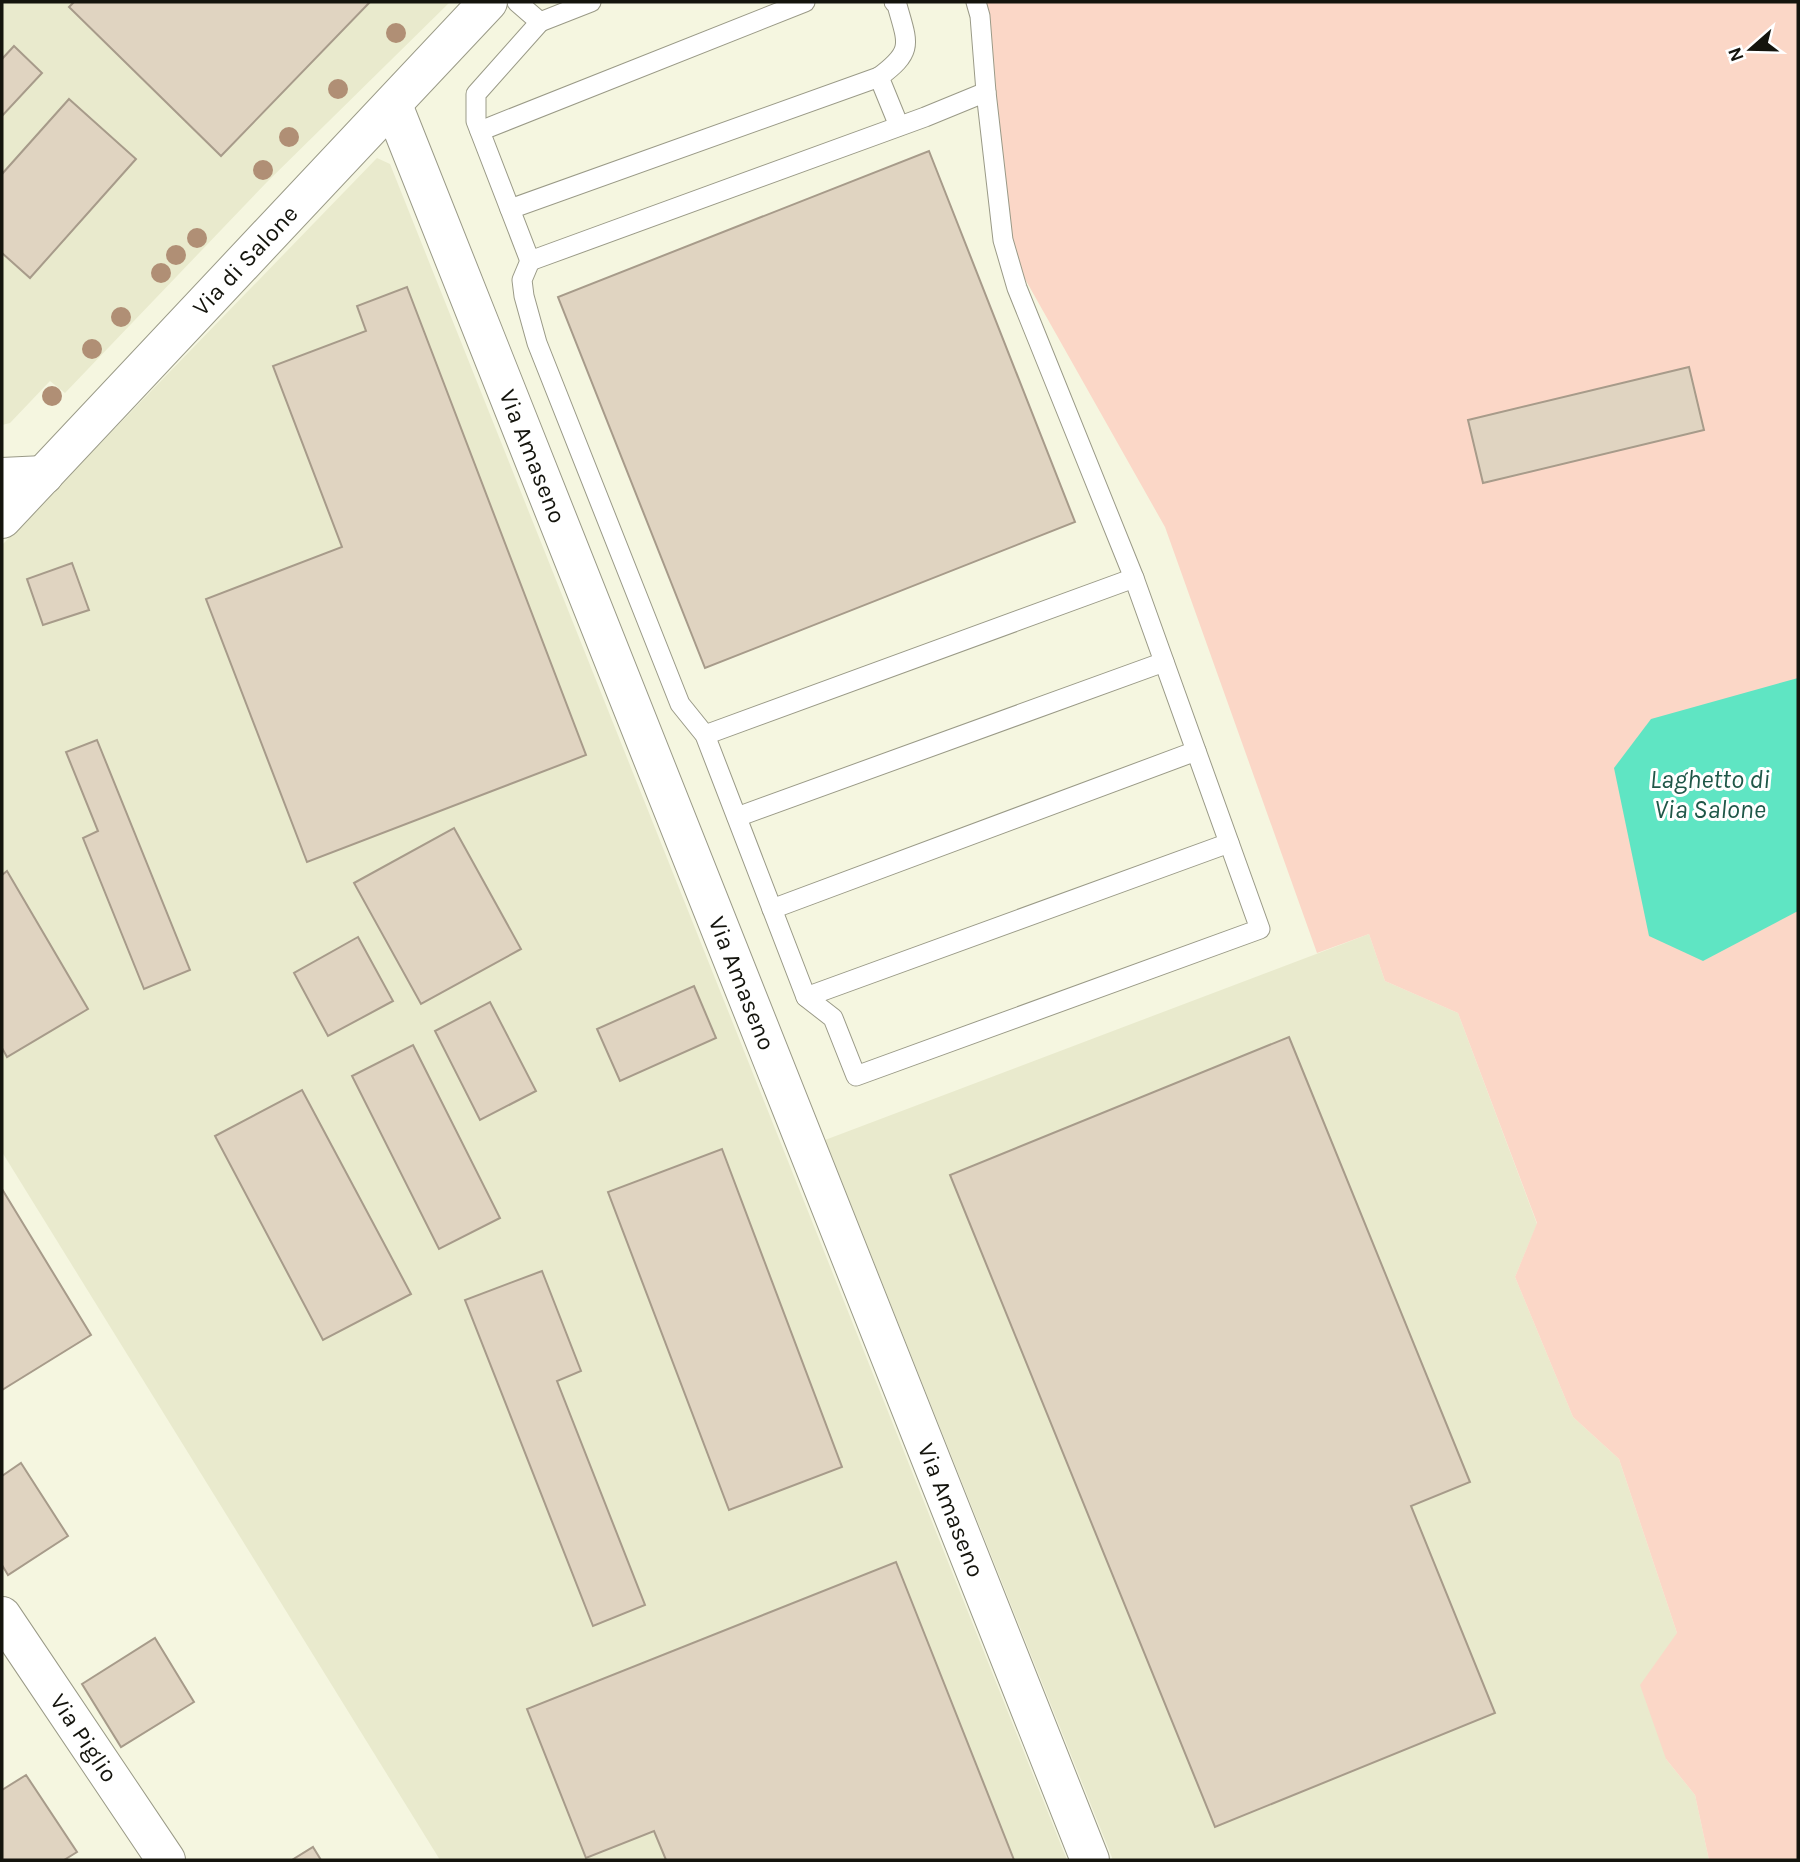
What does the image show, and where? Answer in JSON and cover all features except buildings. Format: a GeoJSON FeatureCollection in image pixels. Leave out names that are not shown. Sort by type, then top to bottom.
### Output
{"type":"FeatureCollection","features":[{"type":"Feature","properties":{"kind":"street","name":"Via di Salone"},"geometry":{"type":"LineString","coordinates":[[2,519],[488,2]]}},
{"type":"Feature","properties":{"kind":"street","name":"Via Amaseno"},"geometry":{"type":"LineString","coordinates":[[393,105],[1090,1860]]}},
{"type":"Feature","properties":{"kind":"street"},"geometry":{"type":"LineString","coordinates":[[2,477],[44,475]]}},
{"type":"Feature","properties":{"kind":"street","name":"Via Piglio"},"geometry":{"type":"LineString","coordinates":[[2,1616],[166,1860]]}},
{"type":"Feature","properties":{"kind":"lane"},"geometry":{"type":"LineString","coordinates":[[517,2],[540,22]]}},
{"type":"Feature","properties":{"kind":"lane"},"geometry":{"type":"LineString","coordinates":[[591,2],[540,22],[475,94],[476,121],[530,261],[522,280],[537,343],[680,704],[705,735],[806,997],[833,1018],[856,1076],[1260,929],[1134,579],[1017,288],[1003,240],[980,16],[976,2]]}},
{"type":"Feature","properties":{"kind":"lane"},"geometry":{"type":"LineString","coordinates":[[480,131],[806,2]]}},
{"type":"Feature","properties":{"kind":"lane"},"geometry":{"type":"LineString","coordinates":[[510,209],[879,77],[900,61],[907,42],[894,2]]}},
{"type":"Feature","properties":{"kind":"lane"},"geometry":{"type":"LineString","coordinates":[[879,77],[899,127]]}},
{"type":"Feature","properties":{"kind":"lane"},"geometry":{"type":"LineString","coordinates":[[530,261],[899,127],[986,92]]}},
{"type":"Feature","properties":{"kind":"lane"},"geometry":{"type":"LineString","coordinates":[[705,735],[1134,579]]}},
{"type":"Feature","properties":{"kind":"lane"},"geometry":{"type":"LineString","coordinates":[[737,817],[1164,662]]}},
{"type":"Feature","properties":{"kind":"lane"},"geometry":{"type":"LineString","coordinates":[[772,909],[1196,751]]}},
{"type":"Feature","properties":{"kind":"lane"},"geometry":{"type":"LineString","coordinates":[[806,997],[1229,843]]}},
{"type":"Feature","properties":{"kind":"shaded area"},"geometry":{"type":"Polygon","coordinates":[[[2,2],[450,2],[267,182],[65,393],[50,381],[10,423],[2,425],[2,2]]]}},
{"type":"Feature","properties":{"kind":"shaded area"},"geometry":{"type":"Polygon","coordinates":[[[973,2],[1798,2],[1798,1860],[1709,1860],[1695,1795],[1666,1759],[1640,1685],[1677,1633],[1619,1459],[1573,1417],[1515,1277],[1537,1223],[1458,1013],[1385,981],[1369,934],[1317,953],[1165,527],[1003,240],[973,2]]]}},
{"type":"Feature","properties":{"kind":"shaded area"},"geometry":{"type":"Polygon","coordinates":[[[377,158],[390,164],[1067,1860],[440,1860],[2,1152],[2,545],[377,158]]]}},
{"type":"Feature","properties":{"kind":"shaded area"},"geometry":{"type":"Polygon","coordinates":[[[1369,934],[1385,981],[1458,1013],[1537,1224],[1515,1277],[1573,1417],[1619,1459],[1677,1633],[1666,1759],[1695,1795],[1709,1860],[1113,1860],[825,1140],[1369,934]]]}},
{"type":"Feature","properties":{"kind":"water","name":"Laghetto di Via Salone"},"geometry":{"type":"Polygon","coordinates":[[[1798,678],[1798,911],[1703,961],[1649,936],[1614,768],[1651,719],[1798,678]]]}}]}
